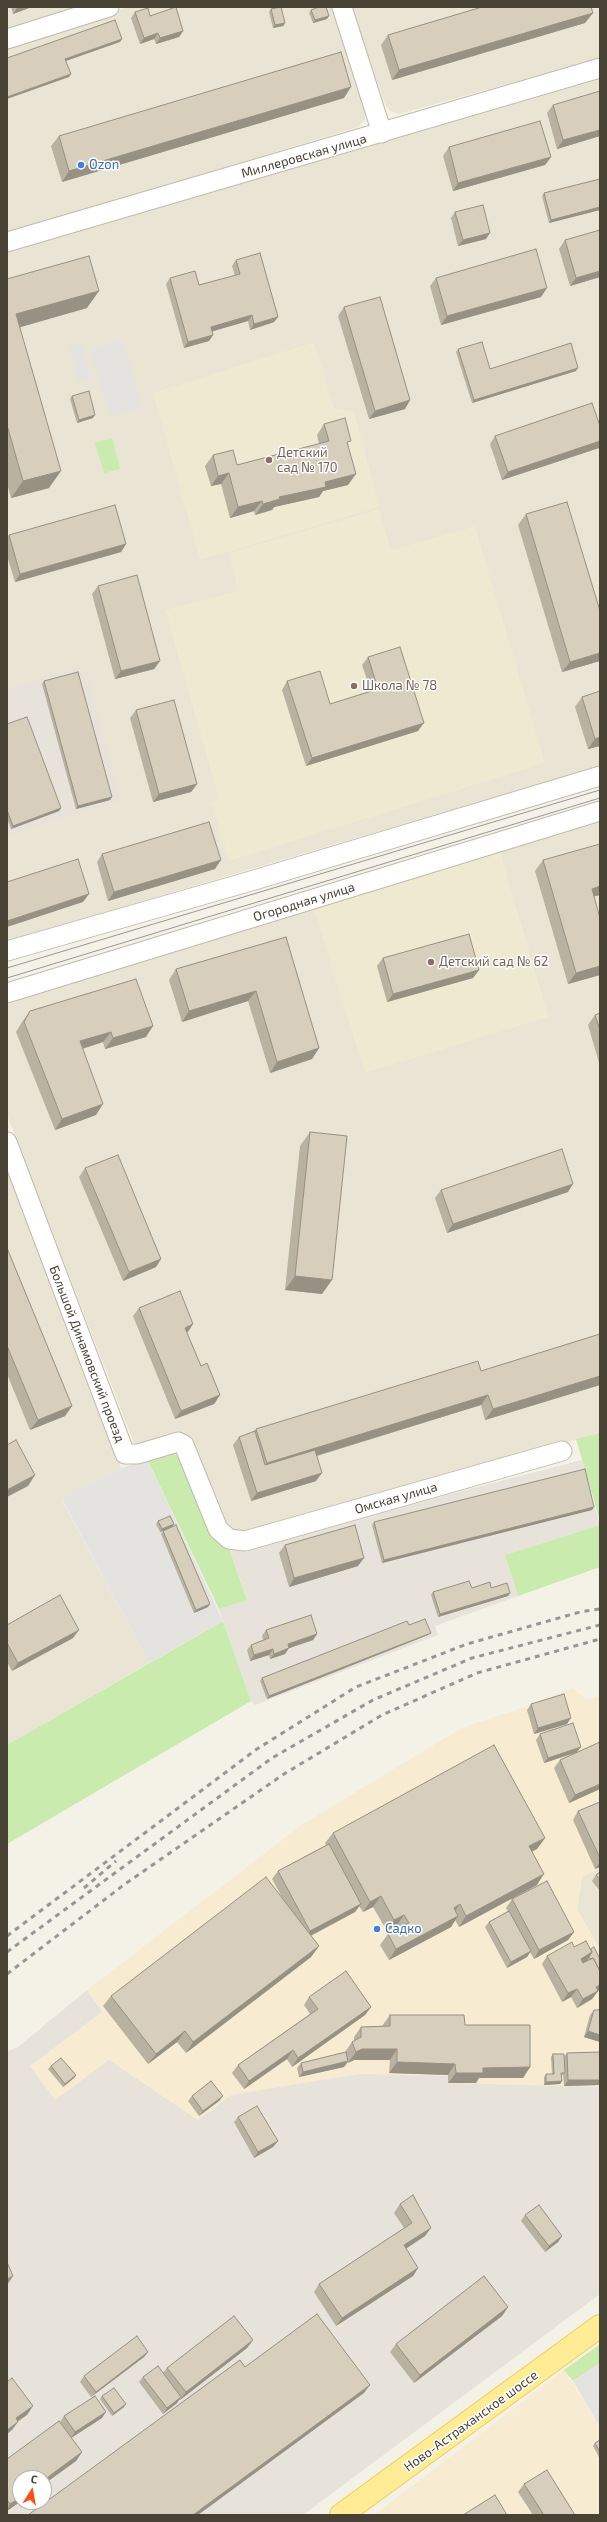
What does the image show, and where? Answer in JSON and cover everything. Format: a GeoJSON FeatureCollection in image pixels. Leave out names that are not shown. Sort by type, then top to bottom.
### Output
{"type":"FeatureCollection","features":[{"type":"Feature","properties":{"kind":"main road","name":"Ново-Астраханское шоссе"},"geometry":{"type":"LineString","coordinates":[[340,2515],[600,2326]]}},
{"type":"Feature","properties":{"kind":"street"},"geometry":{"type":"LineString","coordinates":[[342,7],[382,133]]}},
{"type":"Feature","properties":{"kind":"street"},"geometry":{"type":"LineString","coordinates":[[7,39],[101,8]]}},
{"type":"Feature","properties":{"kind":"street","name":"Миллеровская улица"},"geometry":{"type":"LineString","coordinates":[[7,242],[600,68]]}},
{"type":"Feature","properties":{"kind":"street"},"geometry":{"type":"LineString","coordinates":[[7,952],[251,881],[600,776]]}},
{"type":"Feature","properties":{"kind":"street","name":"Огородная улица"},"geometry":{"type":"LineString","coordinates":[[7,993],[600,811]]}},
{"type":"Feature","properties":{"kind":"street","name":"Большой Динамовский проезд"},"geometry":{"type":"LineString","coordinates":[[7,1142],[125,1454],[138,1454],[178,1442],[184,1445],[218,1529],[229,1539]]}},
{"type":"Feature","properties":{"kind":"street","name":"Омская улица"},"geometry":{"type":"LineString","coordinates":[[229,1539],[245,1541],[562,1451]]}},
{"type":"Feature","properties":{"kind":"shaded area"},"geometry":{"type":"Polygon","coordinates":[[[7,7],[72,7],[63,14],[7,33],[7,7]]]}},
{"type":"Feature","properties":{"kind":"shaded area"},"geometry":{"type":"Polygon","coordinates":[[[127,7],[335,7],[366,109],[365,120],[358,127],[7,233],[7,46],[127,7]]]}},
{"type":"Feature","properties":{"kind":"shaded area"},"geometry":{"type":"Polygon","coordinates":[[[350,7],[600,7],[600,58],[399,114],[390,111],[385,104],[350,7]]]}},
{"type":"Feature","properties":{"kind":"shaded area"},"geometry":{"type":"Polygon","coordinates":[[[600,79],[600,766],[7,941],[7,252],[600,79]]]}},
{"type":"Feature","properties":{"kind":"shaded area"},"geometry":{"type":"Polygon","coordinates":[[[123,340],[142,408],[110,418],[90,349],[123,340]]]}},
{"type":"Feature","properties":{"kind":"shaded area"},"geometry":{"type":"Polygon","coordinates":[[[81,342],[92,379],[79,383],[69,345],[81,342]]]}},
{"type":"Feature","properties":{"kind":"shaded area","name":"Детский сад № 170"},"geometry":{"type":"Polygon","coordinates":[[[314,342],[334,408],[354,412],[380,507],[200,560],[153,393],[314,342]]]}},
{"type":"Feature","properties":{"kind":"shaded area","name":"Школа № 78"},"geometry":{"type":"Polygon","coordinates":[[[379,509],[391,550],[475,526],[545,763],[229,861],[211,802],[219,799],[165,610],[238,591],[229,553],[379,509]]]}},
{"type":"Feature","properties":{"kind":"shaded area"},"geometry":{"type":"Polygon","coordinates":[[[84,667],[121,800],[7,835],[7,689],[84,667]]]}},
{"type":"Feature","properties":{"kind":"shaded area"},"geometry":{"type":"Polygon","coordinates":[[[600,821],[600,1433],[245,1534],[231,1532],[224,1522],[190,1438],[182,1435],[145,1447],[134,1443],[7,1115],[7,1002],[313,907],[548,1017],[499,851],[600,821]]]}},
{"type":"Feature","properties":{"kind":"shaded area","name":"Детский сад № 62"},"geometry":{"type":"Polygon","coordinates":[[[499,851],[548,1017],[365,1073],[313,907],[499,851]]]}},
{"type":"Feature","properties":{"kind":"shaded area"},"geometry":{"type":"Polygon","coordinates":[[[7,1165],[121,1468],[62,1500],[149,1663],[7,1745],[7,1165]]]}},
{"type":"Feature","properties":{"kind":"shaded area"},"geometry":{"type":"Polygon","coordinates":[[[147,1459],[223,1621],[149,1663],[62,1499],[121,1468],[147,1459]]]}},
{"type":"Feature","properties":{"kind":"shaded area"},"geometry":{"type":"Polygon","coordinates":[[[582,1460],[600,1525],[505,1555],[518,1596],[435,1626],[438,1635],[255,1705],[251,1701],[219,1609],[247,1599],[228,1545],[350,1520],[582,1460]]]}},
{"type":"Feature","properties":{"kind":"shaded area","name":"Садко"},"geometry":{"type":"Polygon","coordinates":[[[572,1688],[587,1699],[600,1696],[600,1868],[582,1877],[577,1910],[600,1949],[600,2087],[448,2083],[448,2076],[232,2095],[198,2120],[109,2060],[55,2100],[30,2066],[102,2012],[87,1990],[303,1824],[462,1728],[522,1708],[572,1688]]]}},
{"type":"Feature","properties":{"kind":"shaded area"},"geometry":{"type":"Polygon","coordinates":[[[600,1868],[600,1949],[577,1910],[582,1877],[600,1868]]]}},
{"type":"Feature","properties":{"kind":"shaded area"},"geometry":{"type":"Polygon","coordinates":[[[87,1990],[102,2012],[30,2066],[55,2100],[109,2060],[198,2120],[231,2095],[359,2074],[448,2076],[448,2083],[600,2087],[600,2294],[303,2515],[7,2515],[7,2051],[18,2047],[87,1990]]]}},
{"type":"Feature","properties":{"kind":"shaded area"},"geometry":{"type":"Polygon","coordinates":[[[600,2363],[600,2427],[573,2381],[600,2363]]]}},
{"type":"Feature","properties":{"kind":"shaded area"},"geometry":{"type":"Polygon","coordinates":[[[564,2370],[600,2427],[600,2515],[374,2515],[564,2370]]]}},
{"type":"Feature","properties":{"kind":"green space"},"geometry":{"type":"Polygon","coordinates":[[[112,438],[120,469],[104,473],[95,443],[112,438]]]}},
{"type":"Feature","properties":{"kind":"green space"},"geometry":{"type":"Polygon","coordinates":[[[600,1433],[600,1521],[576,1439],[600,1433]]]}},
{"type":"Feature","properties":{"kind":"green space"},"geometry":{"type":"Polygon","coordinates":[[[175,1451],[183,1454],[228,1545],[247,1600],[219,1609],[147,1459],[175,1451]]]}},
{"type":"Feature","properties":{"kind":"green space"},"geometry":{"type":"Polygon","coordinates":[[[600,1525],[600,1567],[518,1596],[505,1555],[600,1525]]]}},
{"type":"Feature","properties":{"kind":"green space"},"geometry":{"type":"Polygon","coordinates":[[[223,1621],[251,1701],[7,1844],[7,1745],[223,1621]]]}},
{"type":"Feature","properties":{"kind":"green space"},"geometry":{"type":"Polygon","coordinates":[[[600,2344],[600,2363],[573,2381],[564,2370],[600,2344]]]}},
{"type":"Feature","properties":{"kind":"building"},"geometry":{"type":"Polygon","coordinates":[[[176,7],[183,31],[160,38],[158,33],[144,38],[135,12],[148,8],[150,16],[176,7]]]}},
{"type":"Feature","properties":{"kind":"building"},"geometry":{"type":"Polygon","coordinates":[[[281,7],[285,23],[275,25],[271,9],[281,7]]]}},
{"type":"Feature","properties":{"kind":"building"},"geometry":{"type":"Polygon","coordinates":[[[319,7],[326,7],[329,16],[315,20],[311,10],[319,7]]]}},
{"type":"Feature","properties":{"kind":"building"},"geometry":{"type":"Polygon","coordinates":[[[482,7],[591,7],[593,13],[399,70],[388,35],[482,7]]]}},
{"type":"Feature","properties":{"kind":"building"},"geometry":{"type":"Polygon","coordinates":[[[115,20],[122,39],[65,59],[71,74],[7,97],[7,58],[115,20]]]}},
{"type":"Feature","properties":{"kind":"building"},"geometry":{"type":"Polygon","coordinates":[[[341,52],[351,87],[69,171],[59,136],[341,52]]]}},
{"type":"Feature","properties":{"kind":"building"},"geometry":{"type":"Polygon","coordinates":[[[600,91],[600,130],[563,140],[553,105],[600,91]]]}},
{"type":"Feature","properties":{"kind":"building"},"geometry":{"type":"Polygon","coordinates":[[[540,121],[551,157],[458,183],[449,147],[540,121]]]}},
{"type":"Feature","properties":{"kind":"building"},"geometry":{"type":"Polygon","coordinates":[[[600,179],[600,207],[551,220],[544,193],[600,179]]]}},
{"type":"Feature","properties":{"kind":"building"},"geometry":{"type":"Polygon","coordinates":[[[483,205],[490,233],[463,240],[455,212],[483,205]]]}},
{"type":"Feature","properties":{"kind":"building"},"geometry":{"type":"Polygon","coordinates":[[[600,230],[600,271],[576,278],[565,240],[600,230]]]}},
{"type":"Feature","properties":{"kind":"building"},"geometry":{"type":"Polygon","coordinates":[[[536,249],[547,288],[447,316],[436,278],[536,249]]]}},
{"type":"Feature","properties":{"kind":"building"},"geometry":{"type":"Polygon","coordinates":[[[260,253],[278,317],[254,324],[252,315],[211,327],[213,335],[188,342],[170,278],[195,271],[199,285],[240,274],[236,260],[260,253]]]}},
{"type":"Feature","properties":{"kind":"building"},"geometry":{"type":"Polygon","coordinates":[[[89,256],[99,291],[16,314],[61,471],[23,481],[7,425],[7,279],[89,256]]]}},
{"type":"Feature","properties":{"kind":"building"},"geometry":{"type":"Polygon","coordinates":[[[380,297],[410,400],[375,411],[344,307],[380,297]]]}},
{"type":"Feature","properties":{"kind":"building"},"geometry":{"type":"Polygon","coordinates":[[[482,342],[490,369],[571,343],[578,368],[474,400],[458,349],[482,342]]]}},
{"type":"Feature","properties":{"kind":"building"},"geometry":{"type":"Polygon","coordinates":[[[89,391],[95,415],[79,420],[72,396],[89,391]]]}},
{"type":"Feature","properties":{"kind":"building"},"geometry":{"type":"Polygon","coordinates":[[[592,403],[600,426],[600,441],[508,472],[495,436],[592,403]]]}},
{"type":"Feature","properties":{"kind":"building"},"geometry":{"type":"Polygon","coordinates":[[[345,418],[351,441],[347,442],[356,474],[325,482],[326,487],[279,497],[280,499],[263,504],[262,501],[238,507],[229,473],[218,476],[213,455],[233,450],[237,465],[329,441],[324,424],[345,418]]]}},
{"type":"Feature","properties":{"kind":"building"},"geometry":{"type":"Polygon","coordinates":[[[567,502],[600,611],[600,653],[570,662],[526,514],[567,502]]]}},
{"type":"Feature","properties":{"kind":"building"},"geometry":{"type":"Polygon","coordinates":[[[115,505],[126,544],[20,574],[9,535],[115,505]]]}},
{"type":"Feature","properties":{"kind":"building"},"geometry":{"type":"Polygon","coordinates":[[[137,575],[160,661],[121,671],[98,586],[137,575]]]}},
{"type":"Feature","properties":{"kind":"building"},"geometry":{"type":"Polygon","coordinates":[[[400,647],[424,723],[312,758],[287,681],[320,671],[330,704],[378,689],[368,657],[400,647]]]}},
{"type":"Feature","properties":{"kind":"building"},"geometry":{"type":"Polygon","coordinates":[[[78,672],[112,797],[78,806],[44,681],[78,672]]]}},
{"type":"Feature","properties":{"kind":"building"},"geometry":{"type":"Polygon","coordinates":[[[600,691],[600,737],[595,739],[582,697],[600,691]]]}},
{"type":"Feature","properties":{"kind":"building"},"geometry":{"type":"Polygon","coordinates":[[[174,700],[197,784],[159,794],[136,710],[174,700]]]}},
{"type":"Feature","properties":{"kind":"building"},"geometry":{"type":"Polygon","coordinates":[[[27,717],[61,808],[13,826],[7,810],[7,724],[27,717]]]}},
{"type":"Feature","properties":{"kind":"building"},"geometry":{"type":"Polygon","coordinates":[[[209,822],[221,860],[114,892],[102,854],[209,822]]]}},
{"type":"Feature","properties":{"kind":"building"},"geometry":{"type":"Polygon","coordinates":[[[600,844],[600,886],[592,889],[600,918],[600,966],[576,973],[543,860],[600,844]]]}},
{"type":"Feature","properties":{"kind":"building"},"geometry":{"type":"Polygon","coordinates":[[[78,859],[89,894],[7,921],[7,882],[78,859]]]}},
{"type":"Feature","properties":{"kind":"building"},"geometry":{"type":"Polygon","coordinates":[[[469,934],[479,970],[393,994],[383,958],[469,934]]]}},
{"type":"Feature","properties":{"kind":"building"},"geometry":{"type":"Polygon","coordinates":[[[286,937],[319,1048],[277,1062],[256,991],[189,1011],[176,969],[286,937]]]}},
{"type":"Feature","properties":{"kind":"building"},"geometry":{"type":"Polygon","coordinates":[[[136,979],[153,1026],[113,1038],[111,1032],[80,1041],[103,1104],[62,1119],[24,1022],[30,1011],[136,979]]]}},
{"type":"Feature","properties":{"kind":"building"},"geometry":{"type":"Polygon","coordinates":[[[600,1013],[600,1030],[595,1015],[600,1013]]]}},
{"type":"Feature","properties":{"kind":"building"},"geometry":{"type":"Polygon","coordinates":[[[310,1132],[347,1136],[332,1280],[295,1276],[310,1132]]]}},
{"type":"Feature","properties":{"kind":"building"},"geometry":{"type":"Polygon","coordinates":[[[562,1149],[573,1184],[453,1224],[441,1190],[562,1149]]]}},
{"type":"Feature","properties":{"kind":"building"},"geometry":{"type":"Polygon","coordinates":[[[118,1155],[161,1259],[129,1272],[85,1168],[118,1155]]]}},
{"type":"Feature","properties":{"kind":"building"},"geometry":{"type":"Polygon","coordinates":[[[7,1248],[72,1406],[38,1420],[7,1346],[7,1248]]]}},
{"type":"Feature","properties":{"kind":"building"},"geometry":{"type":"Polygon","coordinates":[[[180,1291],[193,1324],[185,1328],[201,1366],[207,1363],[220,1395],[181,1411],[139,1308],[180,1291]]]}},
{"type":"Feature","properties":{"kind":"building"},"geometry":{"type":"Polygon","coordinates":[[[600,1334],[600,1376],[493,1409],[488,1395],[267,1463],[256,1429],[478,1361],[481,1371],[600,1334]]]}},
{"type":"Feature","properties":{"kind":"building"},"geometry":{"type":"Polygon","coordinates":[[[255,1431],[265,1465],[315,1450],[322,1473],[257,1493],[239,1437],[255,1431]]]}},
{"type":"Feature","properties":{"kind":"building"},"geometry":{"type":"Polygon","coordinates":[[[16,1440],[35,1475],[7,1490],[7,1445],[16,1440]]]}},
{"type":"Feature","properties":{"kind":"building"},"geometry":{"type":"Polygon","coordinates":[[[585,1469],[594,1507],[384,1560],[374,1522],[585,1469]]]}},
{"type":"Feature","properties":{"kind":"building"},"geometry":{"type":"Polygon","coordinates":[[[170,1516],[174,1524],[162,1529],[158,1521],[170,1516]]]}},
{"type":"Feature","properties":{"kind":"building"},"geometry":{"type":"Polygon","coordinates":[[[176,1525],[210,1604],[196,1610],[163,1531],[176,1525]]]}},
{"type":"Feature","properties":{"kind":"building"},"geometry":{"type":"Polygon","coordinates":[[[355,1525],[364,1558],[294,1578],[285,1545],[355,1525]]]}},
{"type":"Feature","properties":{"kind":"building"},"geometry":{"type":"Polygon","coordinates":[[[469,1581],[472,1588],[490,1582],[491,1588],[507,1583],[510,1593],[440,1614],[433,1592],[469,1581]]]}},
{"type":"Feature","properties":{"kind":"building"},"geometry":{"type":"Polygon","coordinates":[[[60,1595],[79,1630],[18,1663],[7,1643],[7,1625],[60,1595]]]}},
{"type":"Feature","properties":{"kind":"building"},"geometry":{"type":"Polygon","coordinates":[[[311,1615],[317,1634],[288,1644],[289,1648],[274,1654],[273,1649],[254,1655],[251,1645],[269,1638],[266,1630],[311,1615]]]}},
{"type":"Feature","properties":{"kind":"building"},"geometry":{"type":"Polygon","coordinates":[[[425,1619],[431,1633],[269,1696],[262,1678],[407,1621],[409,1625],[425,1619]]]}},
{"type":"Feature","properties":{"kind":"building"},"geometry":{"type":"Polygon","coordinates":[[[564,1694],[571,1718],[538,1728],[531,1704],[564,1694]]]}},
{"type":"Feature","properties":{"kind":"building"},"geometry":{"type":"Polygon","coordinates":[[[573,1723],[581,1747],[548,1758],[540,1734],[573,1723]]]}},
{"type":"Feature","properties":{"kind":"building"},"geometry":{"type":"Polygon","coordinates":[[[600,1742],[600,1784],[575,1795],[560,1760],[600,1742]]]}},
{"type":"Feature","properties":{"kind":"building"},"geometry":{"type":"Polygon","coordinates":[[[494,1745],[545,1838],[529,1846],[544,1874],[466,1916],[460,1904],[454,1908],[458,1916],[396,1949],[388,1934],[409,1923],[404,1915],[394,1920],[381,1896],[370,1902],[333,1833],[494,1745]]]}},
{"type":"Feature","properties":{"kind":"building"},"geometry":{"type":"Polygon","coordinates":[[[600,1802],[600,1858],[578,1811],[600,1802]]]}},
{"type":"Feature","properties":{"kind":"building"},"geometry":{"type":"Polygon","coordinates":[[[329,1844],[361,1904],[310,1931],[278,1871],[329,1844]]]}},
{"type":"Feature","properties":{"kind":"building"},"geometry":{"type":"Polygon","coordinates":[[[600,1872],[600,1880],[596,1875],[600,1872]]]}},
{"type":"Feature","properties":{"kind":"building"},"geometry":{"type":"Polygon","coordinates":[[[266,1877],[319,1946],[193,2042],[185,2031],[156,2054],[111,1996],[266,1877]]]}},
{"type":"Feature","properties":{"kind":"building"},"geometry":{"type":"Polygon","coordinates":[[[547,1881],[574,1932],[539,1950],[512,1899],[547,1881]]]}},
{"type":"Feature","properties":{"kind":"building"},"geometry":{"type":"Polygon","coordinates":[[[509,1911],[531,1951],[511,1962],[489,1922],[509,1911]]]}},
{"type":"Feature","properties":{"kind":"building"},"geometry":{"type":"Polygon","coordinates":[[[586,1941],[592,1952],[581,1959],[583,1963],[593,1958],[600,1971],[600,1985],[596,1987],[598,1991],[583,1999],[577,1989],[568,1993],[547,1956],[572,1942],[574,1947],[586,1941]]]}},
{"type":"Feature","properties":{"kind":"building"},"geometry":{"type":"Polygon","coordinates":[[[594,1947],[600,1959],[600,1971],[593,1958],[591,1959],[589,1957],[592,1952],[591,1949],[594,1947]]]}},
{"type":"Feature","properties":{"kind":"building"},"geometry":{"type":"Polygon","coordinates":[[[346,1971],[371,2007],[298,2058],[293,2050],[249,2081],[238,2065],[318,2009],[309,1997],[346,1971]]]}},
{"type":"Feature","properties":{"kind":"building"},"geometry":{"type":"Polygon","coordinates":[[[600,2009],[600,2035],[588,2031],[594,2010],[600,2009]]]}},
{"type":"Feature","properties":{"kind":"building"},"geometry":{"type":"Polygon","coordinates":[[[390,2015],[464,2015],[465,2025],[530,2025],[530,2067],[483,2068],[483,2073],[456,2073],[455,2064],[397,2062],[397,2049],[362,2049],[356,2052],[352,2042],[361,2037],[361,2027],[390,2026],[390,2015]]]}},
{"type":"Feature","properties":{"kind":"building"},"geometry":{"type":"Polygon","coordinates":[[[346,2052],[348,2061],[303,2072],[301,2063],[346,2052]]]}},
{"type":"Feature","properties":{"kind":"building"},"geometry":{"type":"Polygon","coordinates":[[[600,2052],[600,2080],[568,2080],[567,2053],[600,2052]]]}},
{"type":"Feature","properties":{"kind":"building"},"geometry":{"type":"Polygon","coordinates":[[[553,2054],[564,2054],[565,2073],[561,2073],[562,2081],[546,2082],[546,2074],[554,2074],[553,2054]]]}},
{"type":"Feature","properties":{"kind":"building"},"geometry":{"type":"Polygon","coordinates":[[[61,2058],[76,2075],[65,2084],[51,2066],[61,2058]]]}},
{"type":"Feature","properties":{"kind":"building"},"geometry":{"type":"Polygon","coordinates":[[[211,2081],[223,2096],[203,2111],[192,2096],[211,2081]]]}},
{"type":"Feature","properties":{"kind":"building"},"geometry":{"type":"Polygon","coordinates":[[[257,2106],[278,2141],[258,2152],[238,2117],[257,2106]]]}},
{"type":"Feature","properties":{"kind":"building"},"geometry":{"type":"Polygon","coordinates":[[[413,2195],[431,2228],[404,2245],[418,2268],[342,2318],[319,2284],[412,2223],[400,2204],[413,2195]]]}},
{"type":"Feature","properties":{"kind":"building"},"geometry":{"type":"Polygon","coordinates":[[[539,2205],[562,2236],[549,2246],[525,2215],[539,2205]]]}},
{"type":"Feature","properties":{"kind":"building"},"geometry":{"type":"Polygon","coordinates":[[[7,2262],[13,2276],[7,2279],[7,2262]]]}},
{"type":"Feature","properties":{"kind":"building"},"geometry":{"type":"Polygon","coordinates":[[[484,2276],[508,2307],[420,2375],[396,2344],[484,2276]]]}},
{"type":"Feature","properties":{"kind":"building"},"geometry":{"type":"Polygon","coordinates":[[[317,2314],[370,2385],[193,2515],[28,2515],[35,2510],[52,2510],[52,2497],[240,2360],[245,2367],[317,2314]]]}},
{"type":"Feature","properties":{"kind":"building"},"geometry":{"type":"Polygon","coordinates":[[[234,2316],[253,2340],[186,2392],[167,2368],[234,2316]]]}},
{"type":"Feature","properties":{"kind":"building"},"geometry":{"type":"Polygon","coordinates":[[[137,2336],[148,2352],[96,2392],[84,2376],[137,2336]]]}},
{"type":"Feature","properties":{"kind":"building"},"geometry":{"type":"Polygon","coordinates":[[[158,2366],[181,2397],[167,2408],[143,2377],[158,2366]]]}},
{"type":"Feature","properties":{"kind":"building"},"geometry":{"type":"Polygon","coordinates":[[[12,2378],[33,2406],[16,2418],[18,2422],[7,2430],[7,2382],[12,2378]]]}},
{"type":"Feature","properties":{"kind":"building"},"geometry":{"type":"Polygon","coordinates":[[[114,2388],[126,2404],[114,2413],[102,2396],[114,2388]]]}},
{"type":"Feature","properties":{"kind":"building"},"geometry":{"type":"Polygon","coordinates":[[[95,2396],[106,2412],[75,2432],[64,2416],[95,2396]]]}},
{"type":"Feature","properties":{"kind":"building"},"geometry":{"type":"Polygon","coordinates":[[[59,2421],[82,2452],[52,2474],[52,2470],[12,2470],[12,2503],[10,2504],[7,2500],[7,2459],[59,2421]]]}},
{"type":"Feature","properties":{"kind":"building"},"geometry":{"type":"Polygon","coordinates":[[[600,2440],[600,2452],[595,2443],[600,2440]]]}},
{"type":"Feature","properties":{"kind":"building"},"geometry":{"type":"Polygon","coordinates":[[[547,2470],[575,2515],[544,2515],[524,2484],[547,2470]]]}},
{"type":"Feature","properties":{"kind":"building"},"geometry":{"type":"Polygon","coordinates":[[[495,2495],[507,2515],[463,2515],[495,2495]]]}},
{"type":"Feature","properties":{"kind":"tram line"},"geometry":{"type":"LineString","coordinates":[[7,968],[600,790]]}},
{"type":"Feature","properties":{"kind":"tram line"},"geometry":{"type":"LineString","coordinates":[[7,978],[600,798]]}},
{"type":"Feature","properties":{"kind":"railway"},"geometry":{"type":"LineString","coordinates":[[7,1936],[257,1749],[356,1687],[467,1644],[580,1612],[600,1609]]}},
{"type":"Feature","properties":{"kind":"railway"},"geometry":{"type":"LineString","coordinates":[[7,1952],[272,1758],[373,1700],[472,1658],[600,1625]]}},
{"type":"Feature","properties":{"kind":"railway"},"geometry":{"type":"LineString","coordinates":[[7,1974],[125,1884],[284,1774],[382,1715],[477,1673],[600,1639]]}},
{"type":"Feature","properties":{"kind":"railway"},"geometry":{"type":"LineString","coordinates":[[84,1888],[116,1861]]}},
{"type":"Feature","properties":{"kind":"place","name":"Ozon"},"geometry":{"type":"Point","coordinates":[81,165]}},
{"type":"Feature","properties":{"kind":"place","name":"Детский сад № 170"},"geometry":{"type":"Point","coordinates":[269,460]}},
{"type":"Feature","properties":{"kind":"place","name":"Школа № 78"},"geometry":{"type":"Point","coordinates":[354,686]}},
{"type":"Feature","properties":{"kind":"place","name":"Детский сад № 62"},"geometry":{"type":"Point","coordinates":[431,962]}},
{"type":"Feature","properties":{"kind":"place","name":"Садко"},"geometry":{"type":"Point","coordinates":[377,1929]}}]}
